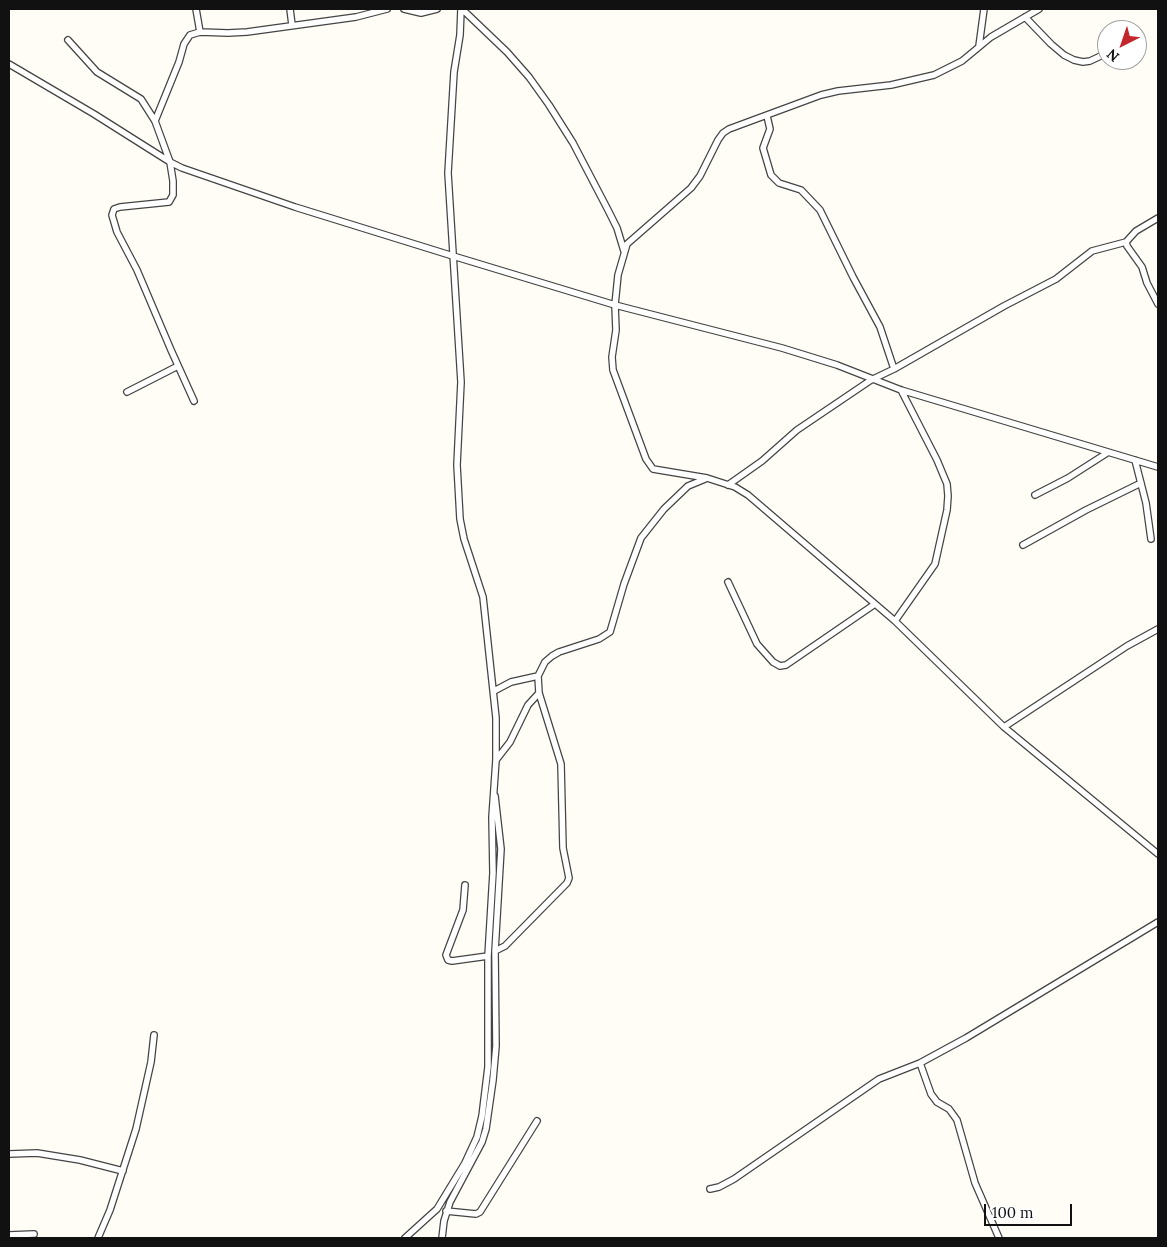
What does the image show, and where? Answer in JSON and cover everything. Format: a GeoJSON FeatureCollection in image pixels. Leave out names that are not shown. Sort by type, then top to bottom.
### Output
{"type":"FeatureCollection","features":[{"type":"Feature","properties":{"kind":"street"},"geometry":{"type":"LineString","coordinates":[[196,9],[200,32]]}},
{"type":"Feature","properties":{"kind":"street"},"geometry":{"type":"LineString","coordinates":[[290,9],[292,25]]}},
{"type":"Feature","properties":{"kind":"street"},"geometry":{"type":"LineString","coordinates":[[154,121],[179,62],[184,44],[190,35],[200,32],[247,32],[356,18],[387,9]]}},
{"type":"Feature","properties":{"kind":"street"},"geometry":{"type":"LineString","coordinates":[[404,9],[421,11],[437,9]]}},
{"type":"Feature","properties":{"kind":"street"},"geometry":{"type":"LineString","coordinates":[[462,9],[529,76],[549,105],[573,143],[608,210],[617,228],[624,251]]}},
{"type":"Feature","properties":{"kind":"street"},"geometry":{"type":"LineString","coordinates":[[405,1238],[437,1209],[465,1164],[477,1137],[482,1116],[488,1067],[488,956],[493,873],[492,817],[496,760],[496,718],[483,597],[464,539],[460,519],[457,465],[461,382],[448,172],[454,72],[462,9]]}},
{"type":"Feature","properties":{"kind":"street"},"geometry":{"type":"LineString","coordinates":[[979,46],[984,9]]}},
{"type":"Feature","properties":{"kind":"street"},"geometry":{"type":"LineString","coordinates":[[1039,9],[1003,29],[962,61],[934,75],[891,85],[838,91],[821,95],[729,129],[723,133],[700,176],[691,188],[630,240],[624,251],[618,275],[615,305],[616,330],[612,357],[613,370],[650,466],[657,471],[707,478],[742,490],[895,621],[1004,727],[1158,854]]}},
{"type":"Feature","properties":{"kind":"street"},"geometry":{"type":"LineString","coordinates":[[1025,17],[1051,44],[1074,60],[1083,62],[1097,58]]}},
{"type":"Feature","properties":{"kind":"street"},"geometry":{"type":"LineString","coordinates":[[68,40],[97,72],[141,99],[154,121],[170,162],[173,195],[169,202],[120,207],[114,210],[112,215],[117,232],[137,270],[194,401]]}},
{"type":"Feature","properties":{"kind":"street"},"geometry":{"type":"LineString","coordinates":[[9,64],[182,168],[453,256],[615,305],[782,348],[901,390],[1158,467]]}},
{"type":"Feature","properties":{"kind":"street"},"geometry":{"type":"LineString","coordinates":[[767,116],[770,129],[763,148],[771,175],[779,183],[801,190],[820,210],[880,327],[894,369]]}},
{"type":"Feature","properties":{"kind":"street"},"geometry":{"type":"LineString","coordinates":[[1158,218],[1136,230],[1128,237],[1126,242],[1126,246],[1142,267],[1147,283],[1158,304]]}},
{"type":"Feature","properties":{"kind":"street"},"geometry":{"type":"LineString","coordinates":[[728,485],[762,462],[797,430],[871,380],[1056,279],[1092,251],[1126,242]]}},
{"type":"Feature","properties":{"kind":"street"},"geometry":{"type":"LineString","coordinates":[[128,392],[178,366]]}},
{"type":"Feature","properties":{"kind":"street"},"geometry":{"type":"LineString","coordinates":[[895,621],[935,564],[947,510],[948,496],[947,484],[937,460],[901,390]]}},
{"type":"Feature","properties":{"kind":"street"},"geometry":{"type":"LineString","coordinates":[[1035,495],[1068,478],[1107,453]]}},
{"type":"Feature","properties":{"kind":"street"},"geometry":{"type":"LineString","coordinates":[[1135,460],[1146,503],[1151,538]]}},
{"type":"Feature","properties":{"kind":"street"},"geometry":{"type":"LineString","coordinates":[[494,951],[505,946],[569,878],[563,848],[561,764],[539,693],[538,676],[545,662],[552,656],[600,639],[610,632],[624,584],[641,538],[664,509],[688,486],[707,478]]}},
{"type":"Feature","properties":{"kind":"street"},"geometry":{"type":"LineString","coordinates":[[1023,544],[1141,483]]}},
{"type":"Feature","properties":{"kind":"street"},"geometry":{"type":"LineString","coordinates":[[728,582],[758,644],[773,662],[780,666],[786,665],[875,604]]}},
{"type":"Feature","properties":{"kind":"street"},"geometry":{"type":"LineString","coordinates":[[1004,727],[1127,646],[1158,629]]}},
{"type":"Feature","properties":{"kind":"street"},"geometry":{"type":"LineString","coordinates":[[494,691],[511,682],[538,676]]}},
{"type":"Feature","properties":{"kind":"street"},"geometry":{"type":"LineString","coordinates":[[496,760],[510,742],[528,705],[539,693]]}},
{"type":"Feature","properties":{"kind":"street"},"geometry":{"type":"LineString","coordinates":[[442,1238],[446,1211],[453,1194],[476,1154],[486,1129],[493,1080],[496,1046],[494,951],[501,849],[493,784]]}},
{"type":"Feature","properties":{"kind":"street"},"geometry":{"type":"LineString","coordinates":[[465,885],[464,910],[446,955],[448,960],[452,961],[488,956]]}},
{"type":"Feature","properties":{"kind":"street"},"geometry":{"type":"LineString","coordinates":[[710,1189],[719,1187],[734,1179],[878,1079],[920,1063],[1018,1007],[1158,922]]}},
{"type":"Feature","properties":{"kind":"street"},"geometry":{"type":"LineString","coordinates":[[98,1238],[123,1172],[141,1112],[151,1062],[154,1035]]}},
{"type":"Feature","properties":{"kind":"street"},"geometry":{"type":"LineString","coordinates":[[920,1063],[930,1094],[937,1102],[949,1109],[956,1120],[975,1184],[999,1238]]}},
{"type":"Feature","properties":{"kind":"street"},"geometry":{"type":"LineString","coordinates":[[446,1211],[476,1214],[480,1212],[537,1121]]}},
{"type":"Feature","properties":{"kind":"street"},"geometry":{"type":"LineString","coordinates":[[9,1154],[37,1152],[80,1160],[123,1172]]}},
{"type":"Feature","properties":{"kind":"street"},"geometry":{"type":"LineString","coordinates":[[9,1235],[34,1234]]}}]}
